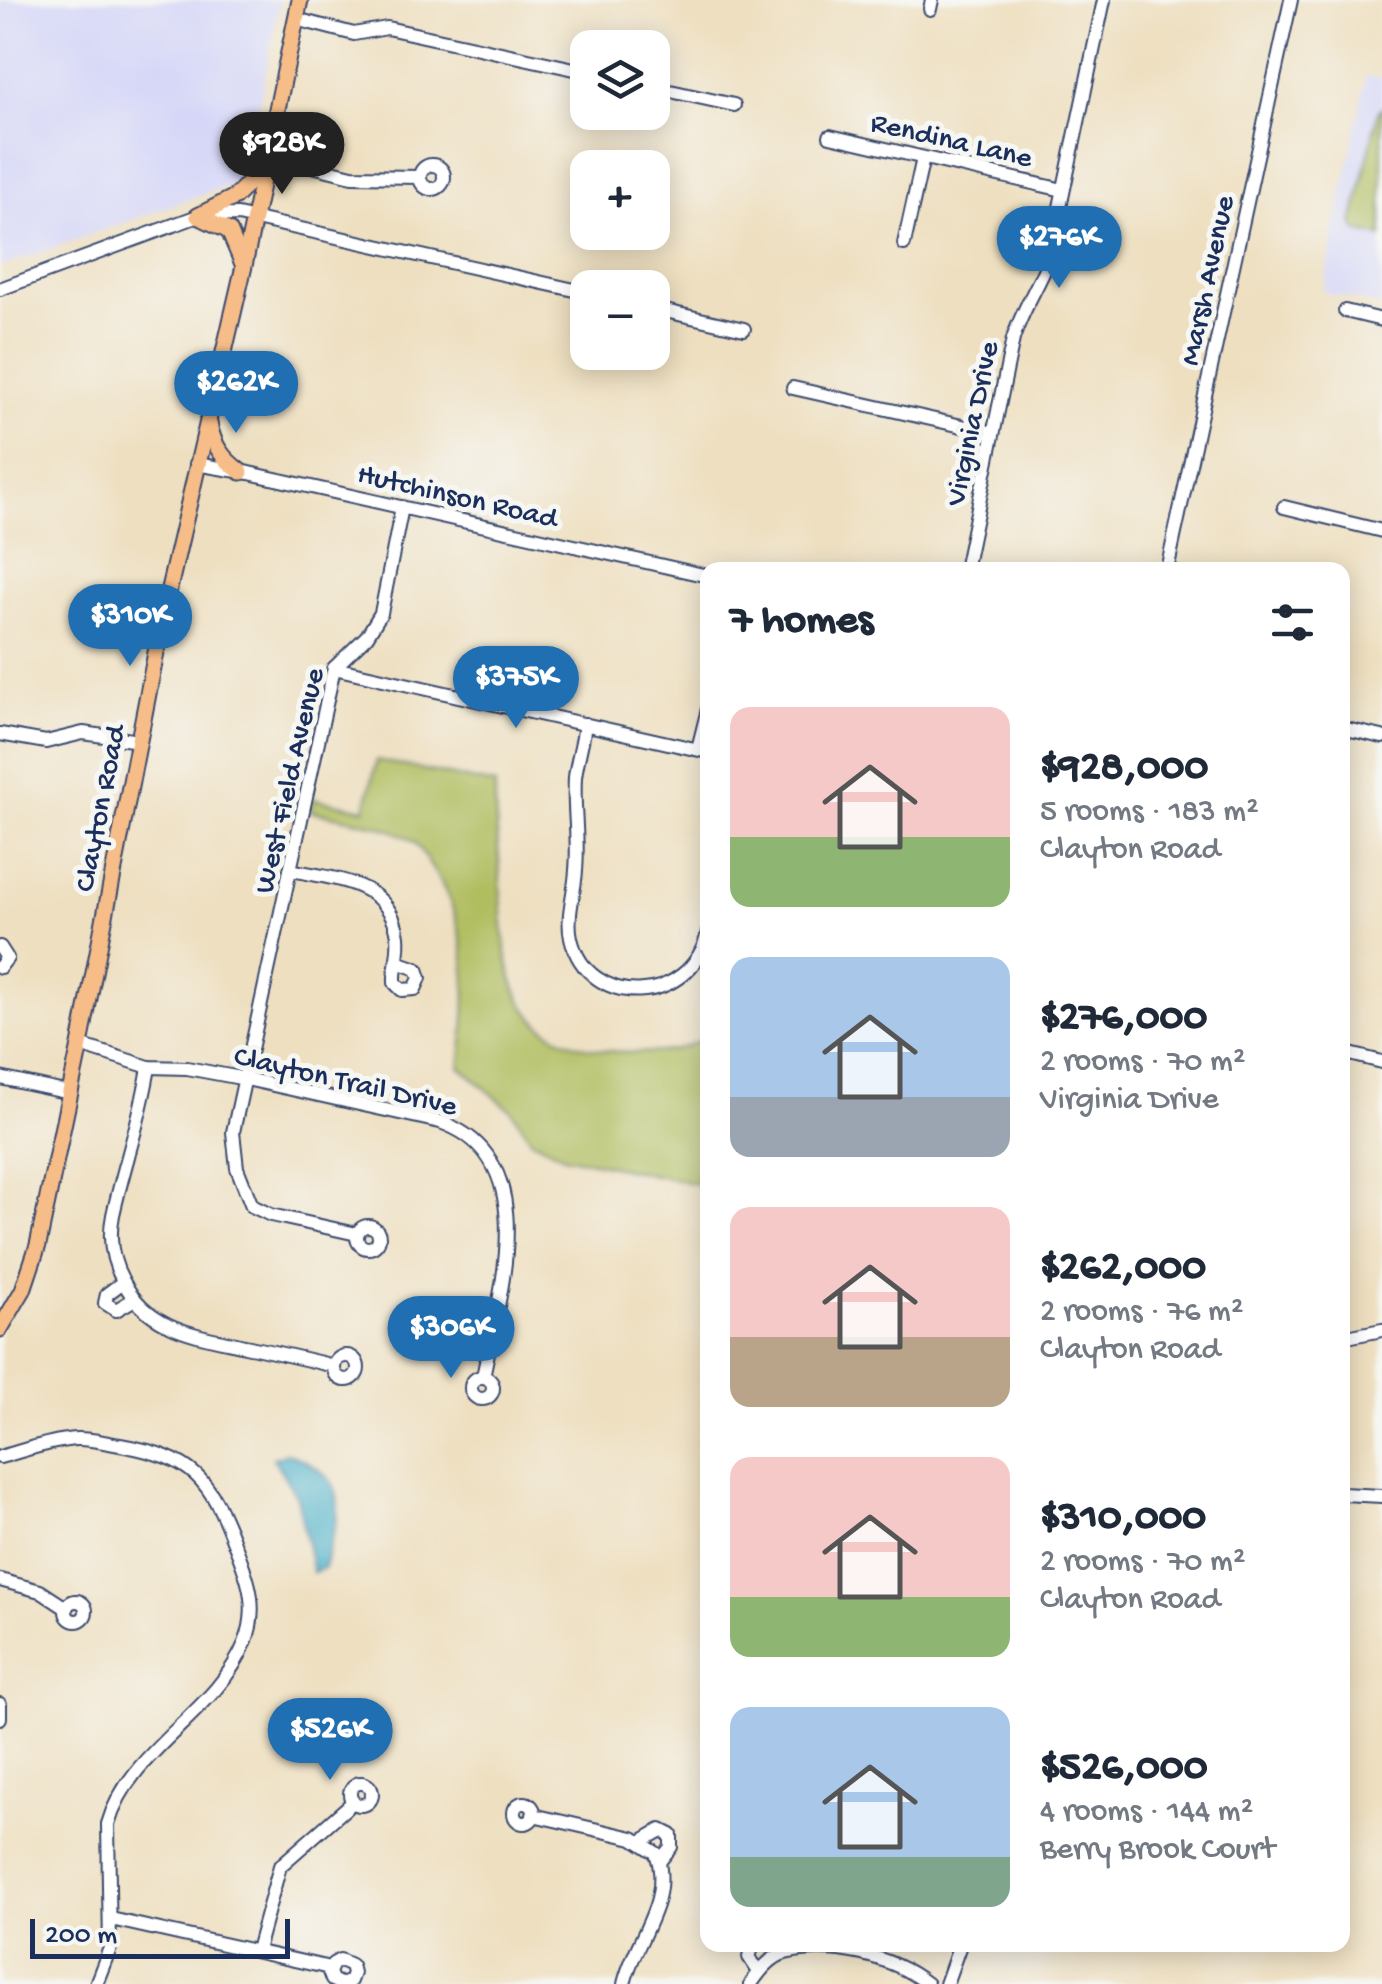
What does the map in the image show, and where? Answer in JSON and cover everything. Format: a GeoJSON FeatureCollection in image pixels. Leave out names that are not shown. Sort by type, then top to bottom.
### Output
{"type":"FeatureCollection","features":[{"type":"Feature","properties":{"kind":"main road","name":"Clayton Road"},"geometry":{"type":"LineString","coordinates":[[0,1329],[23,1290],[34,1260],[196,464],[244,266],[300,0]]}},
{"type":"Feature","properties":{"kind":"main road"},"geometry":{"type":"LineString","coordinates":[[198,216],[236,197],[267,161]]}},
{"type":"Feature","properties":{"kind":"main road"},"geometry":{"type":"LineString","coordinates":[[198,216],[229,231],[244,266]]}},
{"type":"Feature","properties":{"kind":"main road"},"geometry":{"type":"LineString","coordinates":[[208,414],[221,455],[242,472]]}},
{"type":"Feature","properties":{"kind":"street","name":"Virginia Drive"},"geometry":{"type":"LineString","coordinates":[[967,562],[1013,338],[1022,311],[1049,259],[1104,0]]}},
{"type":"Feature","properties":{"kind":"street","name":"Marsh Avenue"},"geometry":{"type":"LineString","coordinates":[[1169,562],[1291,0]]}},
{"type":"Feature","properties":{"kind":"street"},"geometry":{"type":"LineString","coordinates":[[296,19],[354,34],[387,28],[570,68]]}},
{"type":"Feature","properties":{"kind":"street"},"geometry":{"type":"LineString","coordinates":[[670,90],[734,105]]}},
{"type":"Feature","properties":{"kind":"street","name":"Rendina Lane"},"geometry":{"type":"LineString","coordinates":[[830,136],[1063,190]]}},
{"type":"Feature","properties":{"kind":"street"},"geometry":{"type":"LineString","coordinates":[[904,244],[923,158]]}},
{"type":"Feature","properties":{"kind":"street"},"geometry":{"type":"LineString","coordinates":[[267,161],[352,176],[420,177]]}},
{"type":"Feature","properties":{"kind":"street"},"geometry":{"type":"LineString","coordinates":[[0,289],[198,216],[219,213],[570,290]]}},
{"type":"Feature","properties":{"kind":"street"},"geometry":{"type":"LineString","coordinates":[[670,312],[744,329]]}},
{"type":"Feature","properties":{"kind":"street"},"geometry":{"type":"LineString","coordinates":[[1344,312],[1382,320]]}},
{"type":"Feature","properties":{"kind":"street"},"geometry":{"type":"LineString","coordinates":[[793,388],[993,433]]}},
{"type":"Feature","properties":{"kind":"street","name":"Hutchinson Road"},"geometry":{"type":"LineString","coordinates":[[196,464],[700,574]]}},
{"type":"Feature","properties":{"kind":"street","name":"West Field Avenue"},"geometry":{"type":"LineString","coordinates":[[357,1234],[271,1215],[252,1206],[240,1179],[232,1144],[334,668],[367,636],[381,613],[402,507]]}},
{"type":"Feature","properties":{"kind":"street"},"geometry":{"type":"LineString","coordinates":[[1284,507],[1382,531]]}},
{"type":"Feature","properties":{"kind":"street"},"geometry":{"type":"LineString","coordinates":[[334,668],[700,749]]}},
{"type":"Feature","properties":{"kind":"street"},"geometry":{"type":"LineString","coordinates":[[585,724],[576,774],[578,846],[569,926],[577,956],[609,985],[643,991],[670,984],[688,972],[700,957]]}},
{"type":"Feature","properties":{"kind":"street"},"geometry":{"type":"LineString","coordinates":[[1350,730],[1382,737]]}},
{"type":"Feature","properties":{"kind":"street"},"geometry":{"type":"LineString","coordinates":[[0,734],[46,742],[83,733],[139,741]]}},
{"type":"Feature","properties":{"kind":"street"},"geometry":{"type":"LineString","coordinates":[[290,870],[351,882],[376,895],[398,932],[394,979],[398,987],[414,989],[420,982],[417,969],[397,962]]}},
{"type":"Feature","properties":{"kind":"street"},"geometry":{"type":"LineString","coordinates":[[0,947],[7,958],[0,968]]}},
{"type":"Feature","properties":{"kind":"street","name":"Clayton Trail Drive"},"geometry":{"type":"LineString","coordinates":[[80,1045],[148,1067],[187,1068],[246,1079],[440,1122],[468,1134],[484,1151],[504,1191],[506,1246],[483,1377]]}},
{"type":"Feature","properties":{"kind":"street"},"geometry":{"type":"LineString","coordinates":[[1350,1054],[1382,1062]]}},
{"type":"Feature","properties":{"kind":"street"},"geometry":{"type":"LineString","coordinates":[[148,1067],[140,1122],[112,1217],[112,1253],[133,1300],[156,1319],[181,1331],[334,1366]]}},
{"type":"Feature","properties":{"kind":"street"},"geometry":{"type":"LineString","coordinates":[[0,1078],[70,1093]]}},
{"type":"Feature","properties":{"kind":"street"},"geometry":{"type":"LineString","coordinates":[[124,1282],[107,1294],[106,1303],[116,1310],[133,1300]]}},
{"type":"Feature","properties":{"kind":"street"},"geometry":{"type":"LineString","coordinates":[[1350,1336],[1382,1330]]}},
{"type":"Feature","properties":{"kind":"street"},"geometry":{"type":"LineString","coordinates":[[0,1456],[68,1440],[85,1440],[160,1452],[174,1459],[197,1476],[220,1505],[251,1588],[252,1614],[240,1654],[218,1684],[128,1782],[113,1807],[108,1824],[110,1948],[96,1984]]}},
{"type":"Feature","properties":{"kind":"street"},"geometry":{"type":"LineString","coordinates":[[1350,1494],[1382,1496]]}},
{"type":"Feature","properties":{"kind":"street"},"geometry":{"type":"LineString","coordinates":[[0,1580],[40,1591],[66,1608]]}},
{"type":"Feature","properties":{"kind":"street"},"geometry":{"type":"LineString","coordinates":[[0,1704],[0,1718]]}},
{"type":"Feature","properties":{"kind":"street"},"geometry":{"type":"LineString","coordinates":[[257,1950],[280,1866],[353,1802]]}},
{"type":"Feature","properties":{"kind":"street"},"geometry":{"type":"LineString","coordinates":[[533,1815],[642,1841],[656,1853],[662,1878],[652,1922],[629,1965],[624,1984]]}},
{"type":"Feature","properties":{"kind":"street"},"geometry":{"type":"LineString","coordinates":[[642,1841],[658,1831],[669,1832],[673,1842],[660,1862]]}},
{"type":"Feature","properties":{"kind":"street"},"geometry":{"type":"LineString","coordinates":[[112,1919],[330,1968]]}},
{"type":"Feature","properties":{"kind":"street"},"geometry":{"type":"LineString","coordinates":[[751,1952],[755,1978],[782,1954],[800,1952]]}},
{"type":"Feature","properties":{"kind":"street"},"geometry":{"type":"LineString","coordinates":[[773,1952],[777,1957]]}},
{"type":"Feature","properties":{"kind":"street"},"geometry":{"type":"LineString","coordinates":[[840,1952],[899,1967],[927,1984]]}},
{"type":"Feature","properties":{"kind":"street"},"geometry":{"type":"LineString","coordinates":[[946,1984],[957,1952]]}},
{"type":"Feature","properties":{"kind":"street"},"geometry":{"type":"LineString","coordinates":[[340,1960],[351,1965],[352,1977],[342,1984],[332,1980],[330,1968],[340,1960]]}},
{"type":"Feature","properties":{"kind":"shaded area"},"geometry":{"type":"Polygon","coordinates":[[[0,0],[280,0],[248,162],[240,181],[0,267],[0,0]]]}},
{"type":"Feature","properties":{"kind":"shaded area"},"geometry":{"type":"Polygon","coordinates":[[[1366,76],[1382,78],[1382,306],[1323,292],[1366,76]]]}},
{"type":"Feature","properties":{"kind":"green space"},"geometry":{"type":"Polygon","coordinates":[[[1382,108],[1382,237],[1359,232],[1353,224],[1382,108]]]}},
{"type":"Feature","properties":{"kind":"green space"},"geometry":{"type":"Polygon","coordinates":[[[377,760],[495,785],[504,939],[517,992],[530,1014],[549,1031],[575,1044],[636,1053],[672,1050],[700,1040],[700,1185],[564,1156],[532,1140],[511,1110],[460,1067],[465,964],[455,914],[445,890],[419,847],[404,836],[364,822],[311,811],[314,799],[365,809],[377,760]]]}},
{"type":"Feature","properties":{"kind":"water"},"geometry":{"type":"Polygon","coordinates":[[[287,1453],[324,1474],[337,1498],[338,1512],[324,1568],[313,1572],[297,1497],[273,1458],[287,1453]]]}}]}
